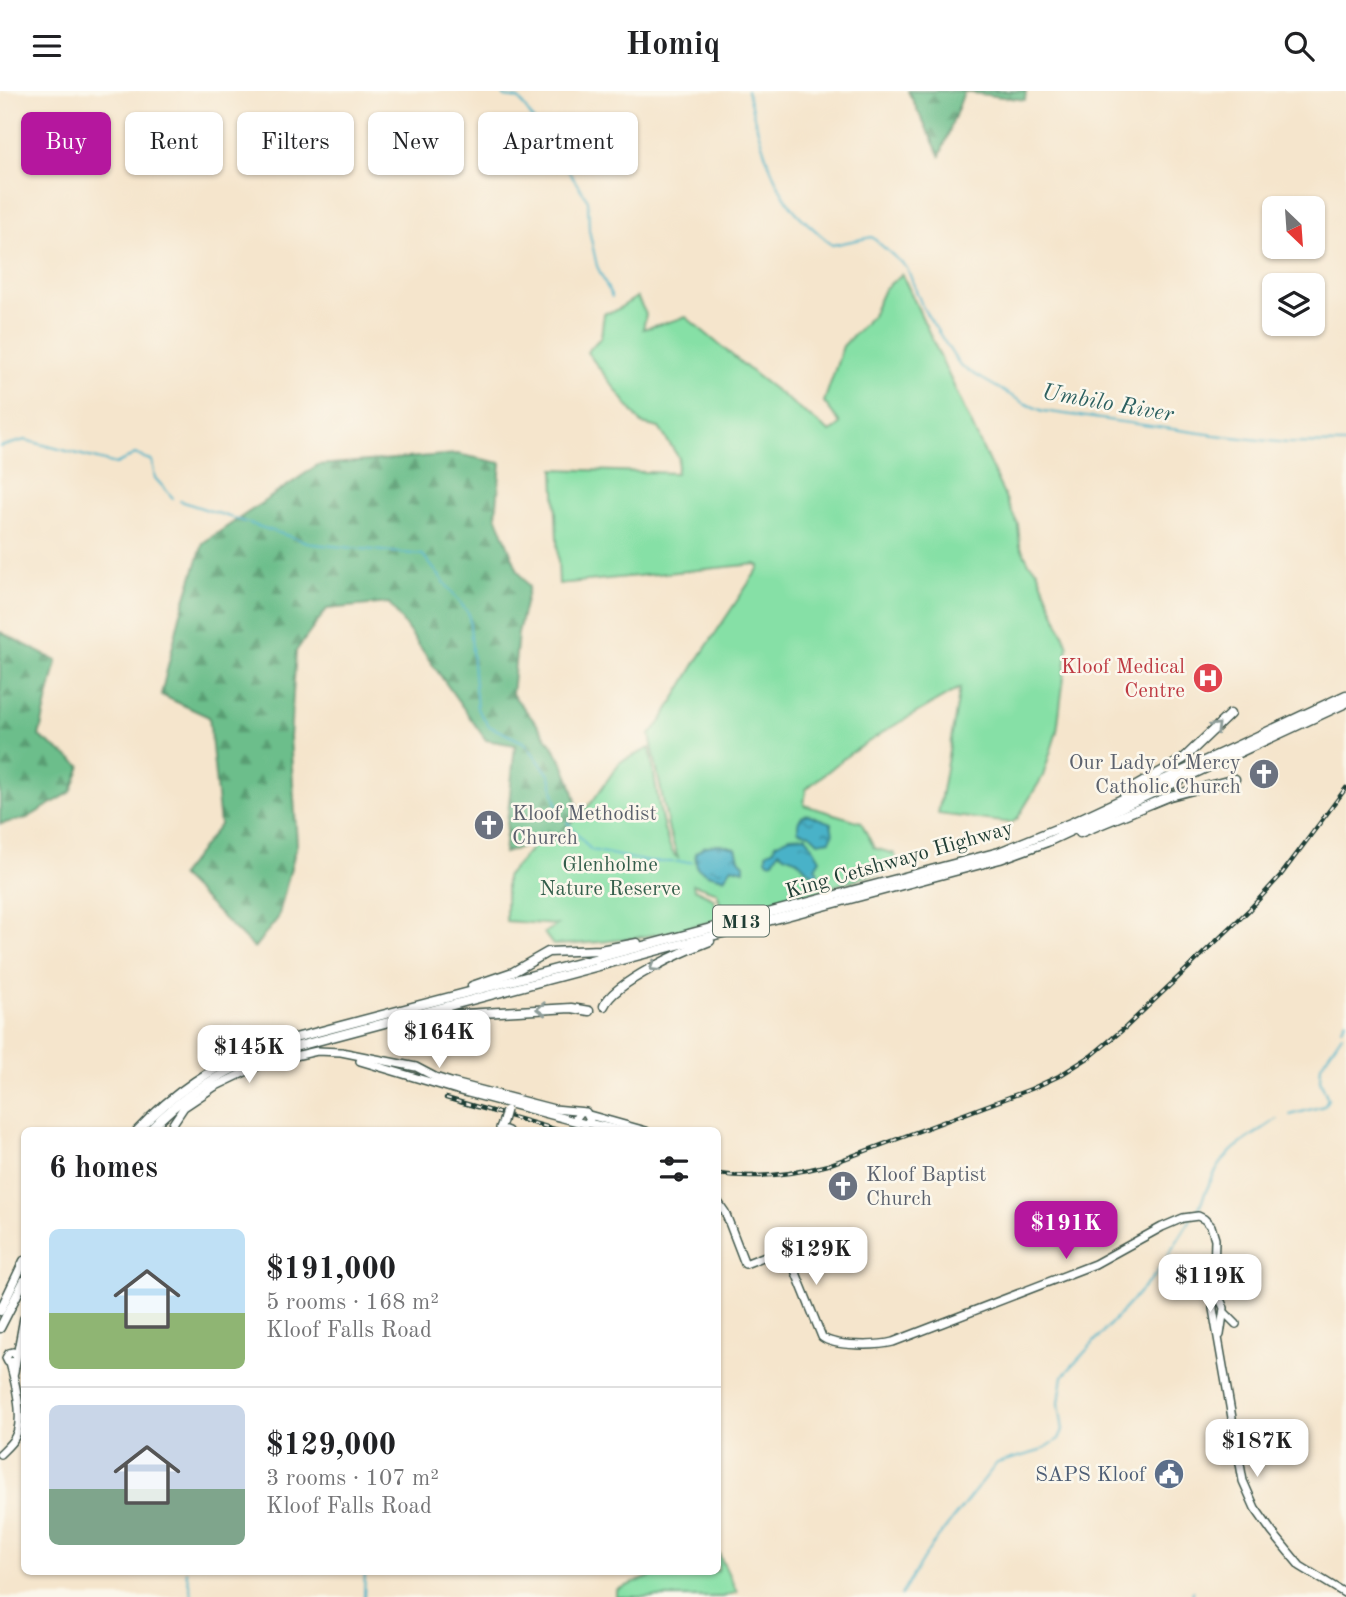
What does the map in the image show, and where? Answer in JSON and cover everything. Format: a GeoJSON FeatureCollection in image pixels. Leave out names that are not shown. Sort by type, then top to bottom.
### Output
{"type":"FeatureCollection","features":[{"type":"Feature","properties":{"kind":"highway","name":"King Cetshwayo Highway"},"geometry":{"type":"LineString","coordinates":[[141,1127],[190,1083],[261,1047],[999,852],[1042,836],[1346,695]]}},
{"type":"Feature","properties":{"kind":"highway","name":"King Cetshwayo Highway"},"geometry":{"type":"LineString","coordinates":[[153,1127],[188,1094],[244,1063],[311,1041],[973,867],[1031,849],[1346,703]]}},
{"type":"Feature","properties":{"kind":"highway"},"geometry":{"type":"LineString","coordinates":[[1101,809],[1185,757],[1230,714]]}},
{"type":"Feature","properties":{"kind":"highway"},"geometry":{"type":"LineString","coordinates":[[1031,849],[1065,839],[1170,796],[1235,779]]}},
{"type":"Feature","properties":{"kind":"highway"},"geometry":{"type":"LineString","coordinates":[[604,1006],[614,994],[667,959],[763,923]]}},
{"type":"Feature","properties":{"kind":"highway"},"geometry":{"type":"LineString","coordinates":[[432,1001],[513,972],[552,951],[600,950],[684,936]]}},
{"type":"Feature","properties":{"kind":"highway"},"geometry":{"type":"LineString","coordinates":[[535,960],[541,948]]}},
{"type":"Feature","properties":{"kind":"highway"},"geometry":{"type":"LineString","coordinates":[[404,1018],[507,1010],[589,1011]]}},
{"type":"Feature","properties":{"kind":"highway"},"geometry":{"type":"LineString","coordinates":[[0,1311],[21,1267]]}},
{"type":"Feature","properties":{"kind":"highway"},"geometry":{"type":"LineString","coordinates":[[0,1328],[21,1287]]}},
{"type":"Feature","properties":{"kind":"highway"},"geometry":{"type":"LineString","coordinates":[[0,1334],[21,1296]]}},
{"type":"Feature","properties":{"kind":"main road"},"geometry":{"type":"LineString","coordinates":[[171,1127],[180,1112],[194,1099],[249,1069],[317,1051],[398,1062],[454,1083],[554,1109],[583,1112],[588,1119],[611,1127]]}},
{"type":"Feature","properties":{"kind":"main road"},"geometry":{"type":"LineString","coordinates":[[337,1053],[584,1125],[588,1119]]}},
{"type":"Feature","properties":{"kind":"main road"},"geometry":{"type":"LineString","coordinates":[[398,1062],[401,1073]]}},
{"type":"Feature","properties":{"kind":"main road"},"geometry":{"type":"LineString","coordinates":[[412,1077],[409,1071],[413,1066]]}},
{"type":"Feature","properties":{"kind":"main road"},"geometry":{"type":"LineString","coordinates":[[500,1127],[506,1110],[501,1102]]}},
{"type":"Feature","properties":{"kind":"main road"},"geometry":{"type":"LineString","coordinates":[[506,1110],[515,1106]]}},
{"type":"Feature","properties":{"kind":"main road"},"geometry":{"type":"LineString","coordinates":[[578,1122],[576,1118],[580,1113]]}},
{"type":"Feature","properties":{"kind":"main road"},"geometry":{"type":"LineString","coordinates":[[588,1119],[627,1127]]}},
{"type":"Feature","properties":{"kind":"main road"},"geometry":{"type":"LineString","coordinates":[[721,1206],[745,1264],[786,1248],[822,1337],[839,1343],[893,1342],[1095,1264],[1167,1224],[1189,1217],[1198,1216],[1204,1219],[1214,1233],[1213,1309],[1239,1468],[1247,1493],[1272,1532],[1300,1566],[1346,1594]]}},
{"type":"Feature","properties":{"kind":"main road"},"geometry":{"type":"LineString","coordinates":[[739,1247],[755,1260]]}},
{"type":"Feature","properties":{"kind":"main road"},"geometry":{"type":"LineString","coordinates":[[1214,1286],[1224,1311],[1236,1324]]}},
{"type":"Feature","properties":{"kind":"main road"},"geometry":{"type":"LineString","coordinates":[[1219,1340],[1224,1311]]}},
{"type":"Feature","properties":{"kind":"main road"},"geometry":{"type":"LineString","coordinates":[[0,1454],[4,1445],[17,1433],[19,1421],[13,1374],[21,1332]]}},
{"type":"Feature","properties":{"kind":"green space"},"geometry":{"type":"Polygon","coordinates":[[[908,91],[1026,91],[1025,100],[964,92],[940,156],[908,91]]]}},
{"type":"Feature","properties":{"kind":"green space","name":"Glenholme Nature Reserve"},"geometry":{"type":"Polygon","coordinates":[[[902,274],[1018,525],[1020,545],[1029,563],[1037,570],[1068,646],[1057,731],[1043,776],[1017,819],[1011,823],[938,814],[960,688],[848,755],[806,789],[804,805],[861,822],[874,848],[895,854],[897,868],[724,918],[717,892],[693,884],[694,889],[713,898],[720,919],[637,938],[553,945],[544,933],[557,925],[506,921],[506,877],[532,848],[532,837],[565,828],[592,802],[620,762],[650,748],[663,825],[672,852],[678,858],[669,831],[650,735],[760,566],[756,564],[559,584],[554,469],[676,473],[679,458],[659,428],[642,424],[587,352],[601,337],[604,313],[613,312],[637,297],[646,314],[643,329],[686,317],[830,432],[840,423],[824,402],[843,346],[872,316],[884,289],[902,274]]]}},
{"type":"Feature","properties":{"kind":"green space"},"geometry":{"type":"Polygon","coordinates":[[[457,454],[501,463],[496,515],[518,571],[529,587],[518,633],[512,694],[545,735],[563,764],[570,779],[578,814],[555,837],[504,853],[515,745],[486,740],[389,603],[327,609],[296,651],[290,737],[297,844],[278,918],[254,948],[180,876],[220,825],[209,717],[161,695],[180,616],[203,543],[318,465],[457,454]]]}},
{"type":"Feature","properties":{"kind":"green space"},"geometry":{"type":"Polygon","coordinates":[[[0,632],[57,661],[39,736],[81,766],[71,792],[27,818],[0,824],[0,632]]]}},
{"type":"Feature","properties":{"kind":"green space"},"geometry":{"type":"Polygon","coordinates":[[[721,1558],[737,1592],[723,1597],[616,1597],[616,1590],[655,1575],[721,1575],[721,1558]]]}},
{"type":"Feature","properties":{"kind":"water"},"geometry":{"type":"Polygon","coordinates":[[[807,814],[831,823],[833,834],[830,840],[818,842],[810,834],[798,831],[801,817],[807,814]]]}},
{"type":"Feature","properties":{"kind":"water"},"geometry":{"type":"Polygon","coordinates":[[[806,836],[820,859],[815,867],[818,872],[815,875],[795,859],[779,851],[773,861],[768,862],[766,859],[766,853],[774,849],[775,844],[790,837],[806,836]]]}},
{"type":"Feature","properties":{"kind":"water"},"geometry":{"type":"Polygon","coordinates":[[[718,844],[736,848],[744,870],[732,867],[724,878],[697,868],[695,853],[704,847],[718,844]]]}},
{"type":"Feature","properties":{"kind":"waterway"},"geometry":{"type":"LineString","coordinates":[[501,91],[505,97],[519,99],[588,200],[589,230],[597,266],[612,297]]}},
{"type":"Feature","properties":{"kind":"waterway","name":"Umbilo River"},"geometry":{"type":"LineString","coordinates":[[747,91],[772,171],[796,212],[832,245],[872,237],[907,268],[923,308],[960,366],[1043,411],[1287,443],[1346,444]]}},
{"type":"Feature","properties":{"kind":"waterway"},"geometry":{"type":"LineString","coordinates":[[0,447],[25,440],[116,464],[135,454],[152,461],[155,478],[173,498]]}},
{"type":"Feature","properties":{"kind":"waterway"},"geometry":{"type":"LineString","coordinates":[[180,501],[313,544],[423,555],[469,614],[477,709],[489,726],[525,743],[550,776],[557,806]]}},
{"type":"Feature","properties":{"kind":"waterway"},"geometry":{"type":"LineString","coordinates":[[567,822],[591,850],[649,862],[692,862]]}},
{"type":"Feature","properties":{"kind":"waterway"},"geometry":{"type":"LineString","coordinates":[[1342,1028],[1346,1020]]}},
{"type":"Feature","properties":{"kind":"waterway"},"geometry":{"type":"LineString","coordinates":[[1290,1115],[1324,1106],[1328,1099],[1320,1080],[1321,1065],[1342,1034]]}},
{"type":"Feature","properties":{"kind":"waterway"},"geometry":{"type":"LineString","coordinates":[[1198,1210],[1213,1177],[1228,1154],[1277,1119]]}},
{"type":"Feature","properties":{"kind":"waterway"},"geometry":{"type":"LineString","coordinates":[[901,1595],[930,1548],[997,1463],[1040,1451],[1059,1439],[1063,1430],[1059,1403],[1063,1376],[1157,1273],[1191,1219]]}},
{"type":"Feature","properties":{"kind":"waterway"},"geometry":{"type":"LineString","coordinates":[[187,1575],[192,1597]]}},
{"type":"Feature","properties":{"kind":"waterway"},"geometry":{"type":"LineString","coordinates":[[364,1597],[365,1575]]}},
{"type":"Feature","properties":{"kind":"waterway"},"geometry":{"type":"LineString","coordinates":[[1192,1597],[1193,1591]]}},
{"type":"Feature","properties":{"kind":"railway"},"geometry":{"type":"LineString","coordinates":[[721,1174],[773,1175],[828,1165],[1059,1076],[1091,1056],[1126,1027],[1249,910],[1281,875],[1346,788]]}},
{"type":"Feature","properties":{"kind":"railway"},"geometry":{"type":"LineString","coordinates":[[446,1098],[547,1127]]}},
{"type":"Feature","properties":{"kind":"place","name":"Kloof Medical Centre"},"geometry":{"type":"Point","coordinates":[1208,678]}},
{"type":"Feature","properties":{"kind":"place","name":"Our Lady of Mercy Catholic Church"},"geometry":{"type":"Point","coordinates":[1264,774]}},
{"type":"Feature","properties":{"kind":"place","name":"Kloof Methodist Church"},"geometry":{"type":"Point","coordinates":[489,825]}},
{"type":"Feature","properties":{"kind":"place","name":"Kloof Baptist Church"},"geometry":{"type":"Point","coordinates":[843,1186]}},
{"type":"Feature","properties":{"kind":"place","name":"SAPS Kloof"},"geometry":{"type":"Point","coordinates":[1169,1474]}}]}
